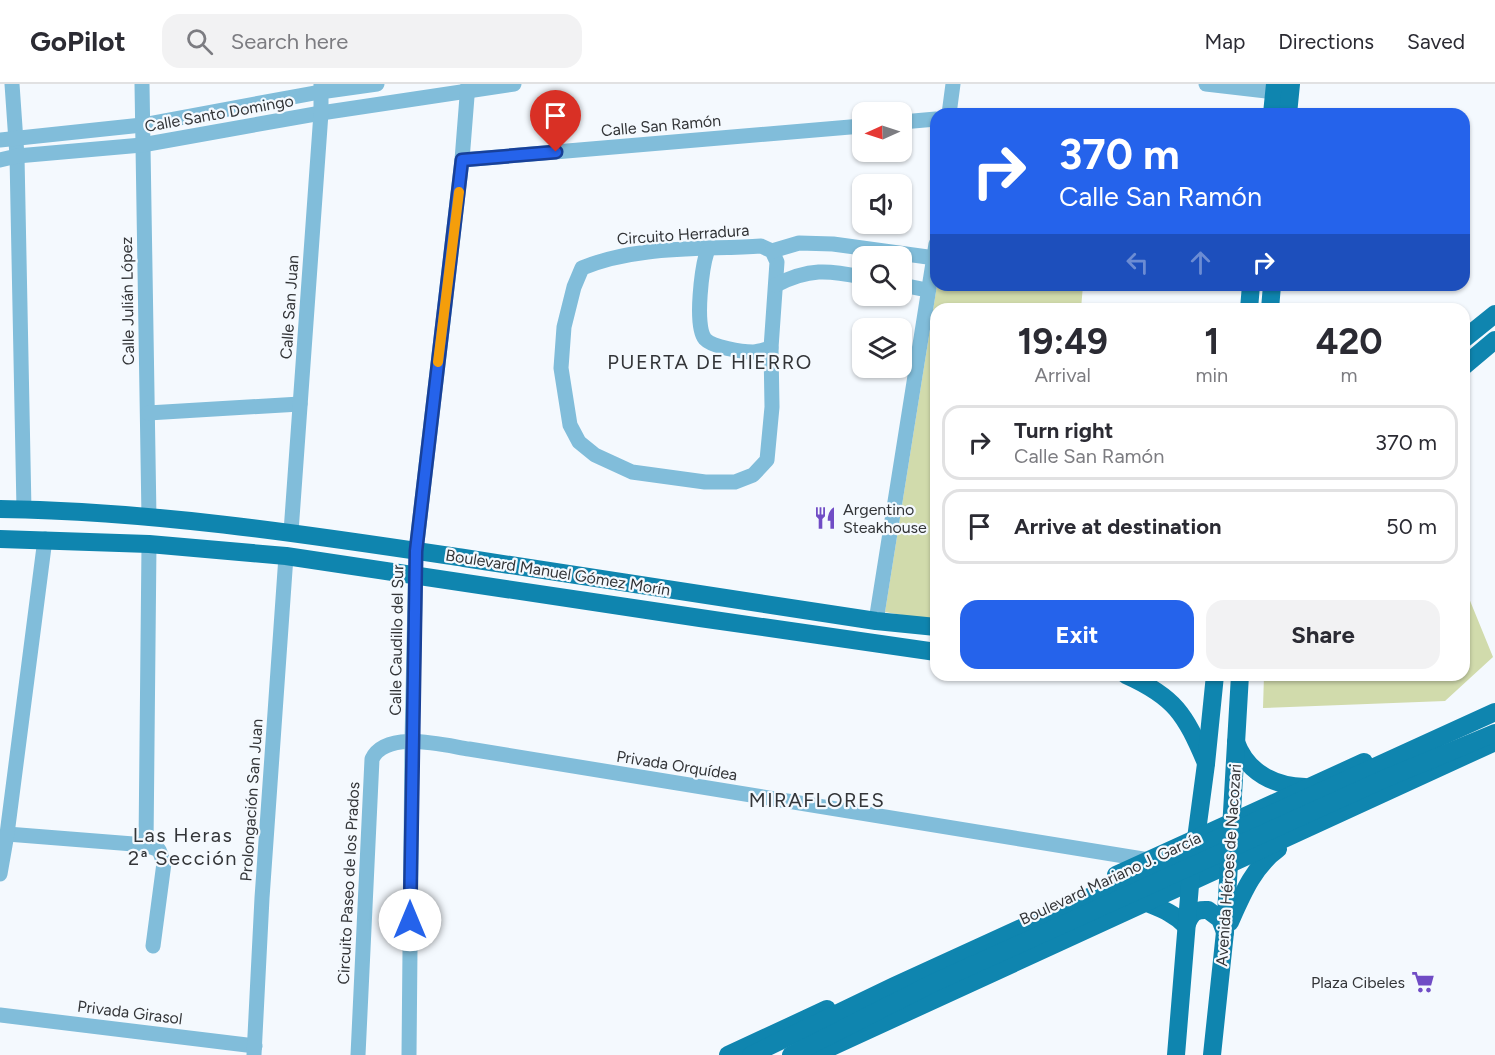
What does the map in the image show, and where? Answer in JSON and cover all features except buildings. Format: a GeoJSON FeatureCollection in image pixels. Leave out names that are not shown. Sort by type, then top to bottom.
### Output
{"type":"FeatureCollection","features":[{"type":"Feature","properties":{"kind":"main road"},"geometry":{"type":"LineString","coordinates":[[1274,108],[1280,87]]}},
{"type":"Feature","properties":{"kind":"main road"},"geometry":{"type":"LineString","coordinates":[[1280,87],[1286,108]]}},
{"type":"Feature","properties":{"kind":"main road"},"geometry":{"type":"LineString","coordinates":[[1470,334],[1495,314]]}},
{"type":"Feature","properties":{"kind":"main road"},"geometry":{"type":"LineString","coordinates":[[1470,361],[1495,340]]}},
{"type":"Feature","properties":{"kind":"main road","name":"Boulevard Manuel Gómez Morín"},"geometry":{"type":"LineString","coordinates":[[0,509],[148,518],[291,532],[876,621],[930,626]]}},
{"type":"Feature","properties":{"kind":"main road","name":"Boulevard Manuel Gómez Morín"},"geometry":{"type":"LineString","coordinates":[[0,539],[149,544],[286,556],[930,651]]}},
{"type":"Feature","properties":{"kind":"main road"},"geometry":{"type":"LineString","coordinates":[[1138,681],[1158,691],[1181,712],[1206,764]]}},
{"type":"Feature","properties":{"kind":"main road","name":"Avenida Héroes de Nacozari"},"geometry":{"type":"LineString","coordinates":[[1176,1055],[1190,883],[1214,681]]}},
{"type":"Feature","properties":{"kind":"main road","name":"Avenida Héroes de Nacozari"},"geometry":{"type":"LineString","coordinates":[[1212,1055],[1225,932],[1240,681]]}},
{"type":"Feature","properties":{"kind":"main road","name":"Boulevard Mariano J. García"},"geometry":{"type":"LineString","coordinates":[[728,1055],[1195,838],[1495,704]]}},
{"type":"Feature","properties":{"kind":"main road"},"geometry":{"type":"LineString","coordinates":[[751,1055],[905,981],[1495,712]]}},
{"type":"Feature","properties":{"kind":"main road"},"geometry":{"type":"LineString","coordinates":[[791,1055],[931,984],[1384,779],[1495,732]]}},
{"type":"Feature","properties":{"kind":"main road"},"geometry":{"type":"LineString","coordinates":[[1236,742],[1251,767],[1268,779],[1287,786],[1307,787]]}},
{"type":"Feature","properties":{"kind":"main road"},"geometry":{"type":"LineString","coordinates":[[814,1055],[1495,742]]}},
{"type":"Feature","properties":{"kind":"main road"},"geometry":{"type":"LineString","coordinates":[[1225,932],[1252,876],[1268,856],[1304,831]]}},
{"type":"Feature","properties":{"kind":"main road"},"geometry":{"type":"LineString","coordinates":[[1147,903],[1165,909],[1179,918],[1186,926],[1190,915],[1196,910],[1208,910],[1220,919],[1225,932]]}},
{"type":"Feature","properties":{"kind":"main road"},"geometry":{"type":"LineString","coordinates":[[996,930],[1014,964]]}},
{"type":"Feature","properties":{"kind":"street"},"geometry":{"type":"LineString","coordinates":[[12,84],[17,156],[24,510]]}},
{"type":"Feature","properties":{"kind":"street","name":"Calle Julián López"},"geometry":{"type":"LineString","coordinates":[[142,84],[148,518]]}},
{"type":"Feature","properties":{"kind":"street","name":"Calle Santo Domingo"},"geometry":{"type":"LineString","coordinates":[[0,140],[142,125],[320,88],[378,84]]}},
{"type":"Feature","properties":{"kind":"street","name":"Calle Santo Domingo"},"geometry":{"type":"LineString","coordinates":[[0,159],[142,146],[467,88],[514,84]]}},
{"type":"Feature","properties":{"kind":"street"},"geometry":{"type":"LineString","coordinates":[[950,108],[953,84]]}},
{"type":"Feature","properties":{"kind":"street"},"geometry":{"type":"LineString","coordinates":[[1206,84],[1280,87]]}},
{"type":"Feature","properties":{"kind":"street","name":"Calle San Juan"},"geometry":{"type":"LineString","coordinates":[[291,532],[321,113],[320,88]]}},
{"type":"Feature","properties":{"kind":"street","name":"Calle Caudillo del Sur"},"geometry":{"type":"LineString","coordinates":[[409,1055],[416,551],[462,160],[467,88]]}},
{"type":"Feature","properties":{"kind":"street"},"geometry":{"type":"LineString","coordinates":[[912,121],[930,120]]}},
{"type":"Feature","properties":{"kind":"street","name":"Calle San Ramón"},"geometry":{"type":"LineString","coordinates":[[462,160],[852,127]]}},
{"type":"Feature","properties":{"kind":"street","name":"Circuito Herradura"},"geometry":{"type":"LineString","coordinates":[[772,251],[777,262],[771,348],[772,407],[767,460],[753,475],[735,482],[705,482],[632,472],[595,455],[579,442],[570,426],[561,368],[564,327],[574,287],[582,268],[605,258],[680,249],[761,246],[772,251],[799,243],[930,251]]}},
{"type":"Feature","properties":{"kind":"street"},"geometry":{"type":"LineString","coordinates":[[708,249],[702,265],[699,328],[705,340],[716,346],[754,352],[771,348]]}},
{"type":"Feature","properties":{"kind":"street"},"geometry":{"type":"LineString","coordinates":[[776,285],[808,272],[831,270],[852,275]]}},
{"type":"Feature","properties":{"kind":"street"},"geometry":{"type":"LineString","coordinates":[[876,621],[930,275]]}},
{"type":"Feature","properties":{"kind":"street"},"geometry":{"type":"LineString","coordinates":[[912,287],[927,290]]}},
{"type":"Feature","properties":{"kind":"street"},"geometry":{"type":"LineString","coordinates":[[148,413],[300,404]]}},
{"type":"Feature","properties":{"kind":"street"},"geometry":{"type":"LineString","coordinates":[[0,874],[45,539]]}},
{"type":"Feature","properties":{"kind":"street"},"geometry":{"type":"LineString","coordinates":[[146,845],[149,544]]}},
{"type":"Feature","properties":{"kind":"street","name":"Prolongación San Juan"},"geometry":{"type":"LineString","coordinates":[[254,1051],[286,556]]}},
{"type":"Feature","properties":{"kind":"street","name":"Privada Orquídea"},"geometry":{"type":"LineString","coordinates":[[412,741],[1149,860]]}},
{"type":"Feature","properties":{"kind":"street","name":"Circuito Paseo de los Prados"},"geometry":{"type":"LineString","coordinates":[[358,1055],[372,759],[382,746],[412,741]]}},
{"type":"Feature","properties":{"kind":"street"},"geometry":{"type":"LineString","coordinates":[[7,834],[146,845],[159,849],[164,863],[153,946]]}},
{"type":"Feature","properties":{"kind":"street","name":"Privada Girasol"},"geometry":{"type":"LineString","coordinates":[[0,1015],[254,1051]]}},
{"type":"Feature","properties":{"kind":"green space"},"geometry":{"type":"Polygon","coordinates":[[[936,291],[1082,291],[1082,303],[934,303],[936,291]]]}},
{"type":"Feature","properties":{"kind":"green space"},"geometry":{"type":"Polygon","coordinates":[[[930,329],[930,620],[885,612],[930,329]]]}},
{"type":"Feature","properties":{"kind":"green space"},"geometry":{"type":"Polygon","coordinates":[[[1470,601],[1493,657],[1470,678],[1470,601]]]}},
{"type":"Feature","properties":{"kind":"green space"},"geometry":{"type":"Polygon","coordinates":[[[1264,681],[1467,681],[1445,701],[1263,708],[1264,681]]]}},
{"type":"Feature","properties":{"kind":"slow traffic"},"geometry":{"type":"LineString","coordinates":[[438,362],[459,192]]}},
{"type":"Feature","properties":{"kind":"place","name":"Argentino Steakhouse"},"geometry":{"type":"Point","coordinates":[825,518]}},
{"type":"Feature","properties":{"kind":"place","name":"Plaza Cibeles"},"geometry":{"type":"Point","coordinates":[1423,982]}},
{"type":"Feature","properties":{"kind":"district","name":"PUERTA DE HIERRO"},"geometry":{"type":"Point","coordinates":[710,362]}},
{"type":"Feature","properties":{"kind":"district","name":"MIRAFLORES"},"geometry":{"type":"Point","coordinates":[817,800]}},
{"type":"Feature","properties":{"kind":"district","name":"Las Heras 2ª Sección"},"geometry":{"type":"Point","coordinates":[183,846]}},
{"type":"Feature","properties":{"kind":"route"},"geometry":{"type":"LineString","coordinates":[[410,920],[416,551],[462,160],[556,152]]}}]}
